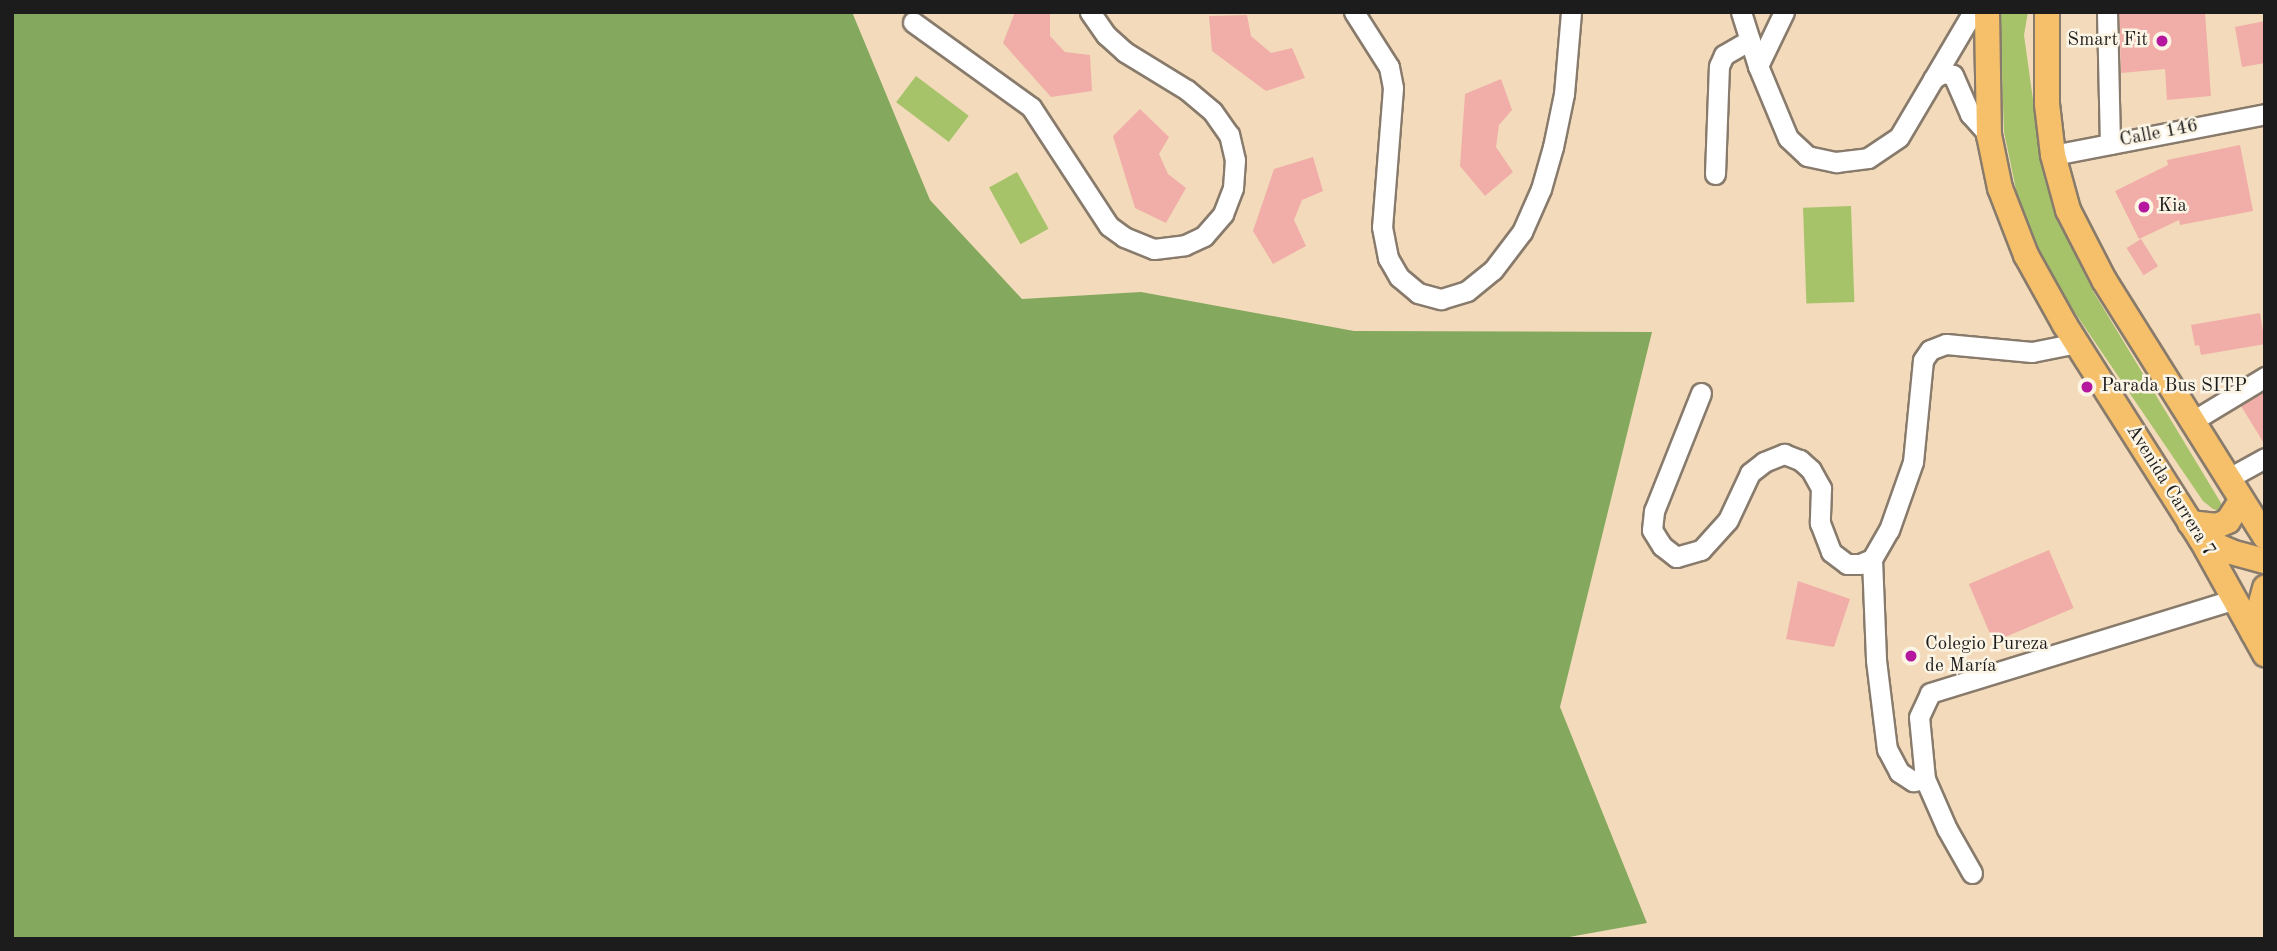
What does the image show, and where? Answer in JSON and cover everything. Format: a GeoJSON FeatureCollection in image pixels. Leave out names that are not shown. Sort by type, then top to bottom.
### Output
{"type":"FeatureCollection","features":[{"type":"Feature","properties":{"kind":"main road","name":"Avenida Carrera 7"},"geometry":{"type":"LineString","coordinates":[[1987,12],[1985,65],[1989,135],[2000,188],[2017,233],[2040,281],[2196,531],[2265,654]]}},
{"type":"Feature","properties":{"kind":"main road"},"geometry":{"type":"LineString","coordinates":[[2047,12],[2046,82],[2053,155],[2068,210],[2084,244],[2191,422],[2264,534]]}},
{"type":"Feature","properties":{"kind":"main road"},"geometry":{"type":"LineString","coordinates":[[2196,531],[2228,521],[2241,501]]}},
{"type":"Feature","properties":{"kind":"main road"},"geometry":{"type":"LineString","coordinates":[[2196,531],[2231,552],[2265,561]]}},
{"type":"Feature","properties":{"kind":"main road"},"geometry":{"type":"LineString","coordinates":[[2253,632],[2265,588]]}},
{"type":"Feature","properties":{"kind":"street"},"geometry":{"type":"LineString","coordinates":[[1354,12],[1390,66],[1393,88],[1382,227],[1388,258],[1399,277],[1418,293],[1441,299],[1467,291],[1493,270],[1522,232],[1532,211],[1553,147],[1564,94],[1571,12]]}},
{"type":"Feature","properties":{"kind":"street"},"geometry":{"type":"LineString","coordinates":[[1741,12],[1758,66],[1788,138],[1807,156],[1836,162],[1868,158],[1899,137],[1973,12]]}},
{"type":"Feature","properties":{"kind":"street"},"geometry":{"type":"LineString","coordinates":[[2107,12],[2110,144]]}},
{"type":"Feature","properties":{"kind":"street"},"geometry":{"type":"LineString","coordinates":[[913,22],[1031,107],[1109,226],[1124,237],[1154,249],[1185,246],[1204,236],[1223,214],[1233,188],[1235,160],[1229,135],[1212,111],[1196,97],[1125,52],[1089,13]]}},
{"type":"Feature","properties":{"kind":"street"},"geometry":{"type":"LineString","coordinates":[[1758,66],[1782,13]]}},
{"type":"Feature","properties":{"kind":"street"},"geometry":{"type":"LineString","coordinates":[[1715,174],[1719,66],[1724,55],[1750,40]]}},
{"type":"Feature","properties":{"kind":"street"},"geometry":{"type":"LineString","coordinates":[[1933,79],[1942,73],[1953,75],[1970,114],[1989,135]]}},
{"type":"Feature","properties":{"kind":"street","name":"Calle 146"},"geometry":{"type":"LineString","coordinates":[[2053,155],[2265,114]]}},
{"type":"Feature","properties":{"kind":"street"},"geometry":{"type":"LineString","coordinates":[[1925,779],[1913,781],[1899,772],[1887,750],[1876,660],[1872,559],[1889,530],[1913,462],[1923,360],[1930,350],[1946,344],[2032,352],[2077,343]]}},
{"type":"Feature","properties":{"kind":"street"},"geometry":{"type":"LineString","coordinates":[[2191,422],[2265,377]]}},
{"type":"Feature","properties":{"kind":"street"},"geometry":{"type":"LineString","coordinates":[[1701,393],[1654,511],[1652,530],[1662,546],[1676,557],[1701,550],[1728,520],[1751,473],[1764,462],[1784,454],[1800,460],[1811,470],[1821,488],[1820,523],[1824,541],[1837,559],[1847,564],[1872,559]]}},
{"type":"Feature","properties":{"kind":"street"},"geometry":{"type":"LineString","coordinates":[[2227,479],[2265,458]]}},
{"type":"Feature","properties":{"kind":"street"},"geometry":{"type":"LineString","coordinates":[[1972,873],[1947,829],[1925,779],[1919,717],[1930,693],[2235,599]]}},
{"type":"Feature","properties":{"kind":"green space"},"geometry":{"type":"Polygon","coordinates":[[[12,12],[852,12],[930,200],[1022,299],[1141,292],[1354,331],[1652,332],[1560,707],[1647,923],[1558,939],[12,939],[12,12]]]}},
{"type":"Feature","properties":{"kind":"green space"},"geometry":{"type":"Polygon","coordinates":[[[2000,12],[2028,12],[2024,35],[2043,172],[2065,233],[2093,291],[2227,513],[2213,509],[2203,501],[2067,301],[2035,244],[2018,199],[2004,132],[2000,12]]]}},
{"type":"Feature","properties":{"kind":"green space"},"geometry":{"type":"Polygon","coordinates":[[[916,76],[969,116],[949,142],[896,102],[916,76]]]}},
{"type":"Feature","properties":{"kind":"green space"},"geometry":{"type":"Polygon","coordinates":[[[1017,172],[1049,229],[1021,244],[989,188],[1017,172]]]}},
{"type":"Feature","properties":{"kind":"green space"},"geometry":{"type":"Polygon","coordinates":[[[1851,206],[1854,302],[1806,304],[1803,208],[1851,206]]]}},
{"type":"Feature","properties":{"kind":"building"},"geometry":{"type":"Polygon","coordinates":[[[1015,12],[1050,12],[1050,36],[1065,52],[1090,55],[1092,91],[1051,97],[1003,43],[1015,12]]]}},
{"type":"Feature","properties":{"kind":"building","name":"Smart Fit"},"geometry":{"type":"Polygon","coordinates":[[[2119,12],[2205,12],[2211,96],[2167,100],[2165,69],[2121,73],[2119,12]]]}},
{"type":"Feature","properties":{"kind":"building"},"geometry":{"type":"Polygon","coordinates":[[[1247,15],[1251,36],[1271,53],[1292,48],[1305,78],[1266,91],[1212,51],[1209,16],[1247,15]]]}},
{"type":"Feature","properties":{"kind":"building"},"geometry":{"type":"Polygon","coordinates":[[[2265,21],[2265,63],[2242,67],[2235,27],[2265,21]]]}},
{"type":"Feature","properties":{"kind":"building"},"geometry":{"type":"Polygon","coordinates":[[[1501,79],[1512,110],[1499,125],[1496,147],[1513,172],[1485,196],[1460,166],[1465,94],[1501,79]]]}},
{"type":"Feature","properties":{"kind":"building"},"geometry":{"type":"Polygon","coordinates":[[[1140,109],[1169,137],[1159,154],[1168,174],[1186,188],[1166,223],[1135,208],[1113,136],[1140,109]]]}},
{"type":"Feature","properties":{"kind":"building"},"geometry":{"type":"Polygon","coordinates":[[[2240,145],[2253,211],[2180,225],[2179,220],[2139,239],[2115,191],[2168,165],[2167,160],[2240,145]]]}},
{"type":"Feature","properties":{"kind":"building"},"geometry":{"type":"Polygon","coordinates":[[[1313,157],[1323,191],[1302,200],[1294,220],[1306,246],[1273,264],[1253,231],[1274,169],[1313,157]]]}},
{"type":"Feature","properties":{"kind":"building"},"geometry":{"type":"Polygon","coordinates":[[[2141,239],[2158,266],[2144,275],[2127,248],[2141,239]]]}},
{"type":"Feature","properties":{"kind":"building"},"geometry":{"type":"Polygon","coordinates":[[[2260,313],[2265,344],[2201,355],[2199,345],[2195,346],[2191,325],[2260,313]]]}},
{"type":"Feature","properties":{"kind":"building"},"geometry":{"type":"Polygon","coordinates":[[[2265,391],[2265,445],[2241,406],[2265,391]]]}},
{"type":"Feature","properties":{"kind":"building"},"geometry":{"type":"Polygon","coordinates":[[[2049,550],[2074,608],[1994,642],[1969,584],[2049,550]]]}},
{"type":"Feature","properties":{"kind":"building"},"geometry":{"type":"Polygon","coordinates":[[[1798,581],[1850,599],[1834,647],[1786,639],[1798,581]]]}},
{"type":"Feature","properties":{"kind":"place","name":"Smart Fit"},"geometry":{"type":"Point","coordinates":[2162,41]}},
{"type":"Feature","properties":{"kind":"place","name":"Kia"},"geometry":{"type":"Point","coordinates":[2144,207]}},
{"type":"Feature","properties":{"kind":"place","name":"Parada Bus SITP"},"geometry":{"type":"Point","coordinates":[2087,387]}},
{"type":"Feature","properties":{"kind":"place","name":"Colegio Pureza de María"},"geometry":{"type":"Point","coordinates":[1911,656]}}]}
